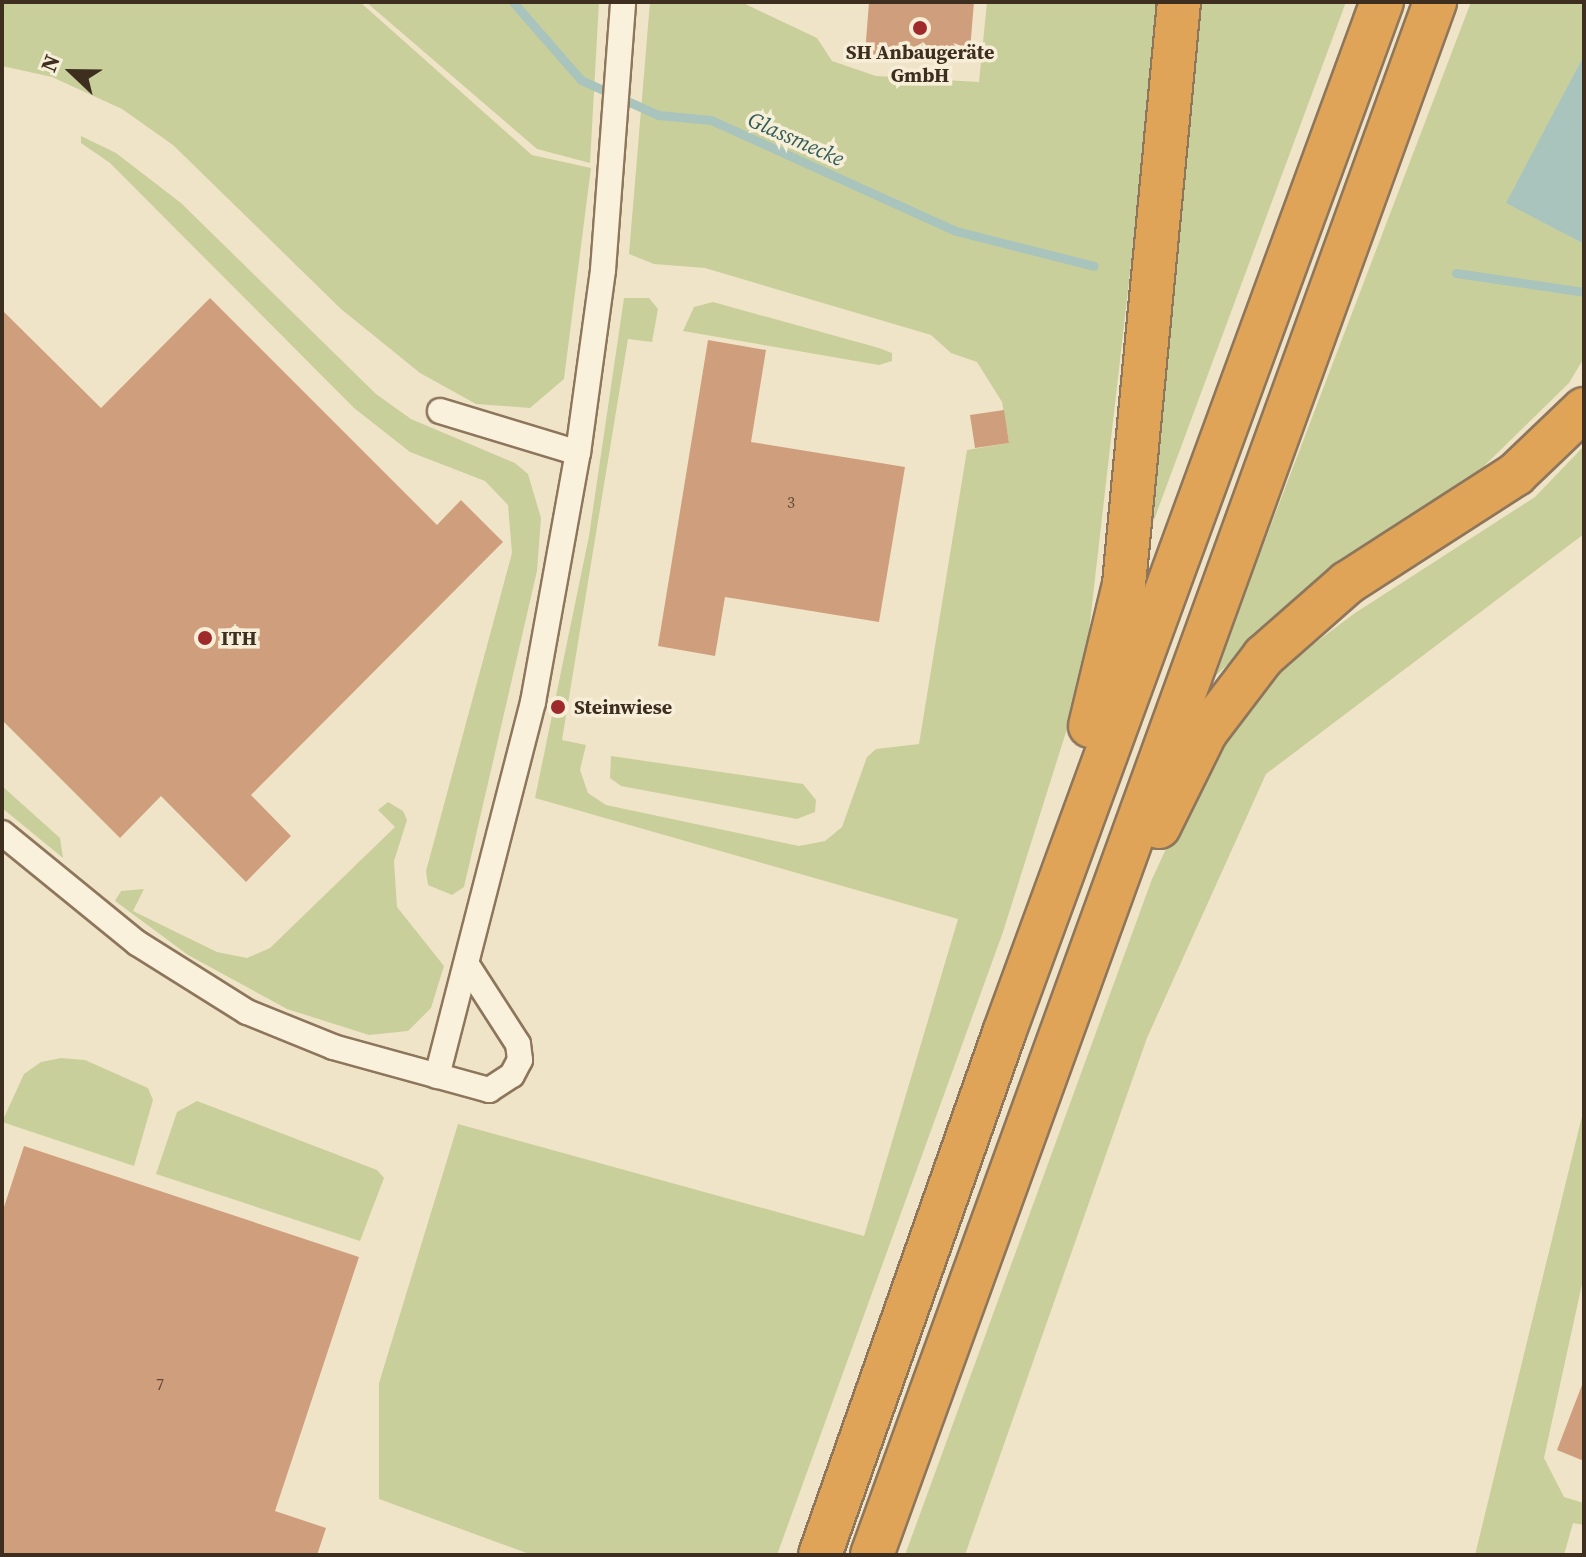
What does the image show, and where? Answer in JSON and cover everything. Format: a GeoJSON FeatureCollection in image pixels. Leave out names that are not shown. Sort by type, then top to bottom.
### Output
{"type":"FeatureCollection","features":[{"type":"Feature","properties":{"kind":"highway"},"geometry":{"type":"LineString","coordinates":[[1004,1033],[1108,660],[1124,584],[1179,2]]}},
{"type":"Feature","properties":{"kind":"highway"},"geometry":{"type":"LineString","coordinates":[[820,1555],[1004,1033],[1382,2]]}},
{"type":"Feature","properties":{"kind":"highway"},"geometry":{"type":"LineString","coordinates":[[872,1555],[1435,2]]}},
{"type":"Feature","properties":{"kind":"highway"},"geometry":{"type":"LineString","coordinates":[[1049,1060],[1188,767],[1240,684],[1324,600],[1516,474],[1584,409]]}},
{"type":"Feature","properties":{"kind":"street"},"geometry":{"type":"LineString","coordinates":[[437,1076],[533,702],[578,453],[616,126],[623,2]]}},
{"type":"Feature","properties":{"kind":"street"},"geometry":{"type":"LineString","coordinates":[[440,411],[578,453]]}},
{"type":"Feature","properties":{"kind":"street"},"geometry":{"type":"LineString","coordinates":[[2,833],[137,943],[222,999],[333,1047],[489,1090],[503,1085],[520,1060],[509,1027],[467,965]]}},
{"type":"Feature","properties":{"kind":"green space"},"geometry":{"type":"Polygon","coordinates":[[[2,2],[360,2],[532,155],[591,168],[564,379],[530,408],[476,404],[420,373],[341,309],[173,145],[122,109],[52,77],[2,66],[2,2]]]}},
{"type":"Feature","properties":{"kind":"green space"},"geometry":{"type":"Polygon","coordinates":[[[366,2],[599,2],[590,163],[537,149],[366,2]]]}},
{"type":"Feature","properties":{"kind":"green space"},"geometry":{"type":"Polygon","coordinates":[[[650,2],[741,2],[817,38],[832,61],[876,76],[979,82],[987,2],[1161,2],[1084,675],[1003,932],[777,1555],[532,1555],[379,1499],[379,1383],[458,1124],[864,1236],[958,919],[535,798],[589,536],[624,298],[649,298],[658,309],[652,342],[628,339],[562,740],[586,745],[580,770],[588,793],[606,805],[799,846],[825,841],[842,827],[867,757],[876,749],[919,744],[967,450],[1009,443],[1002,402],[977,362],[951,353],[931,335],[705,268],[654,264],[629,254],[650,2]]]}},
{"type":"Feature","properties":{"kind":"green space"},"geometry":{"type":"Polygon","coordinates":[[[1194,2],[1346,2],[1141,555],[1194,2]]]}},
{"type":"Feature","properties":{"kind":"green space"},"geometry":{"type":"Polygon","coordinates":[[[1471,2],[1584,2],[1584,55],[1507,203],[1584,244],[1584,358],[1569,383],[1476,474],[1284,612],[1212,679],[1471,2]]]}},
{"type":"Feature","properties":{"kind":"green space"},"geometry":{"type":"Polygon","coordinates":[[[81,136],[116,153],[181,203],[376,394],[411,419],[515,463],[528,474],[541,518],[537,571],[464,887],[452,895],[428,885],[426,871],[512,553],[508,505],[485,481],[410,452],[354,408],[110,163],[81,143],[81,136]]]}},
{"type":"Feature","properties":{"kind":"green space"},"geometry":{"type":"Polygon","coordinates":[[[713,302],[879,348],[892,353],[892,361],[879,365],[683,331],[694,307],[713,302]]]}},
{"type":"Feature","properties":{"kind":"green space"},"geometry":{"type":"Polygon","coordinates":[[[1584,446],[1584,534],[1266,774],[1147,1038],[965,1555],[905,1555],[1152,879],[1200,776],[1267,679],[1355,613],[1535,497],[1584,446]]]}},
{"type":"Feature","properties":{"kind":"green space"},"geometry":{"type":"Polygon","coordinates":[[[611,756],[803,784],[816,800],[815,812],[797,819],[621,786],[610,778],[611,756]]]}},
{"type":"Feature","properties":{"kind":"green space"},"geometry":{"type":"Polygon","coordinates":[[[2,786],[60,838],[63,858],[2,808],[2,786]]]}},
{"type":"Feature","properties":{"kind":"green space"},"geometry":{"type":"Polygon","coordinates":[[[388,802],[403,811],[407,820],[394,861],[397,907],[444,966],[431,1008],[408,1031],[369,1035],[287,1009],[188,955],[115,901],[121,891],[144,889],[133,911],[217,952],[247,958],[270,948],[395,827],[378,810],[388,802]]]}},
{"type":"Feature","properties":{"kind":"green space"},"geometry":{"type":"Polygon","coordinates":[[[61,1058],[85,1060],[148,1088],[153,1100],[134,1166],[2,1122],[24,1074],[41,1062],[61,1058]]]}},
{"type":"Feature","properties":{"kind":"green space"},"geometry":{"type":"Polygon","coordinates":[[[197,1101],[377,1170],[384,1178],[360,1241],[156,1174],[177,1112],[197,1101]]]}},
{"type":"Feature","properties":{"kind":"green space"},"geometry":{"type":"Polygon","coordinates":[[[1584,1108],[1584,1275],[1544,1458],[1564,1497],[1584,1503],[1584,1525],[1573,1523],[1564,1555],[1475,1555],[1584,1108]]]}},
{"type":"Feature","properties":{"kind":"water"},"geometry":{"type":"Polygon","coordinates":[[[1584,55],[1584,244],[1506,203],[1584,55]]]}},
{"type":"Feature","properties":{"kind":"building","name":"SH Anbaugeräte GmbH"},"geometry":{"type":"Polygon","coordinates":[[[869,2],[974,2],[969,62],[865,54],[869,2]]]}},
{"type":"Feature","properties":{"kind":"building","name":"ITH"},"geometry":{"type":"Polygon","coordinates":[[[210,298],[437,525],[461,500],[503,542],[251,795],[291,836],[246,882],[161,796],[120,838],[2,720],[2,310],[101,408],[210,298]]]}},
{"type":"Feature","properties":{"kind":"building"},"geometry":{"type":"Polygon","coordinates":[[[708,340],[766,350],[751,442],[905,467],[879,622],[725,597],[715,656],[658,646],[708,340]]]}},
{"type":"Feature","properties":{"kind":"building"},"geometry":{"type":"Polygon","coordinates":[[[1004,410],[1009,443],[975,448],[970,415],[1004,410]]]}},
{"type":"Feature","properties":{"kind":"building"},"geometry":{"type":"Polygon","coordinates":[[[24,1146],[359,1257],[275,1511],[326,1528],[317,1555],[2,1555],[2,1213],[24,1146]]]}},
{"type":"Feature","properties":{"kind":"building"},"geometry":{"type":"Polygon","coordinates":[[[1584,1385],[1584,1461],[1557,1450],[1584,1385]]]}},
{"type":"Feature","properties":{"kind":"waterway","name":"Glassmecke"},"geometry":{"type":"LineString","coordinates":[[513,2],[581,80],[658,115],[711,120],[956,231],[1094,266]]}},
{"type":"Feature","properties":{"kind":"waterway","name":"Glassmecke"},"geometry":{"type":"LineString","coordinates":[[1456,273],[1584,292]]}},
{"type":"Feature","properties":{"kind":"place","name":"SH Anbaugeräte GmbH"},"geometry":{"type":"Point","coordinates":[920,28]}},
{"type":"Feature","properties":{"kind":"place","name":"ITH"},"geometry":{"type":"Point","coordinates":[205,638]}},
{"type":"Feature","properties":{"kind":"place","name":"Steinwiese"},"geometry":{"type":"Point","coordinates":[558,707]}}]}
